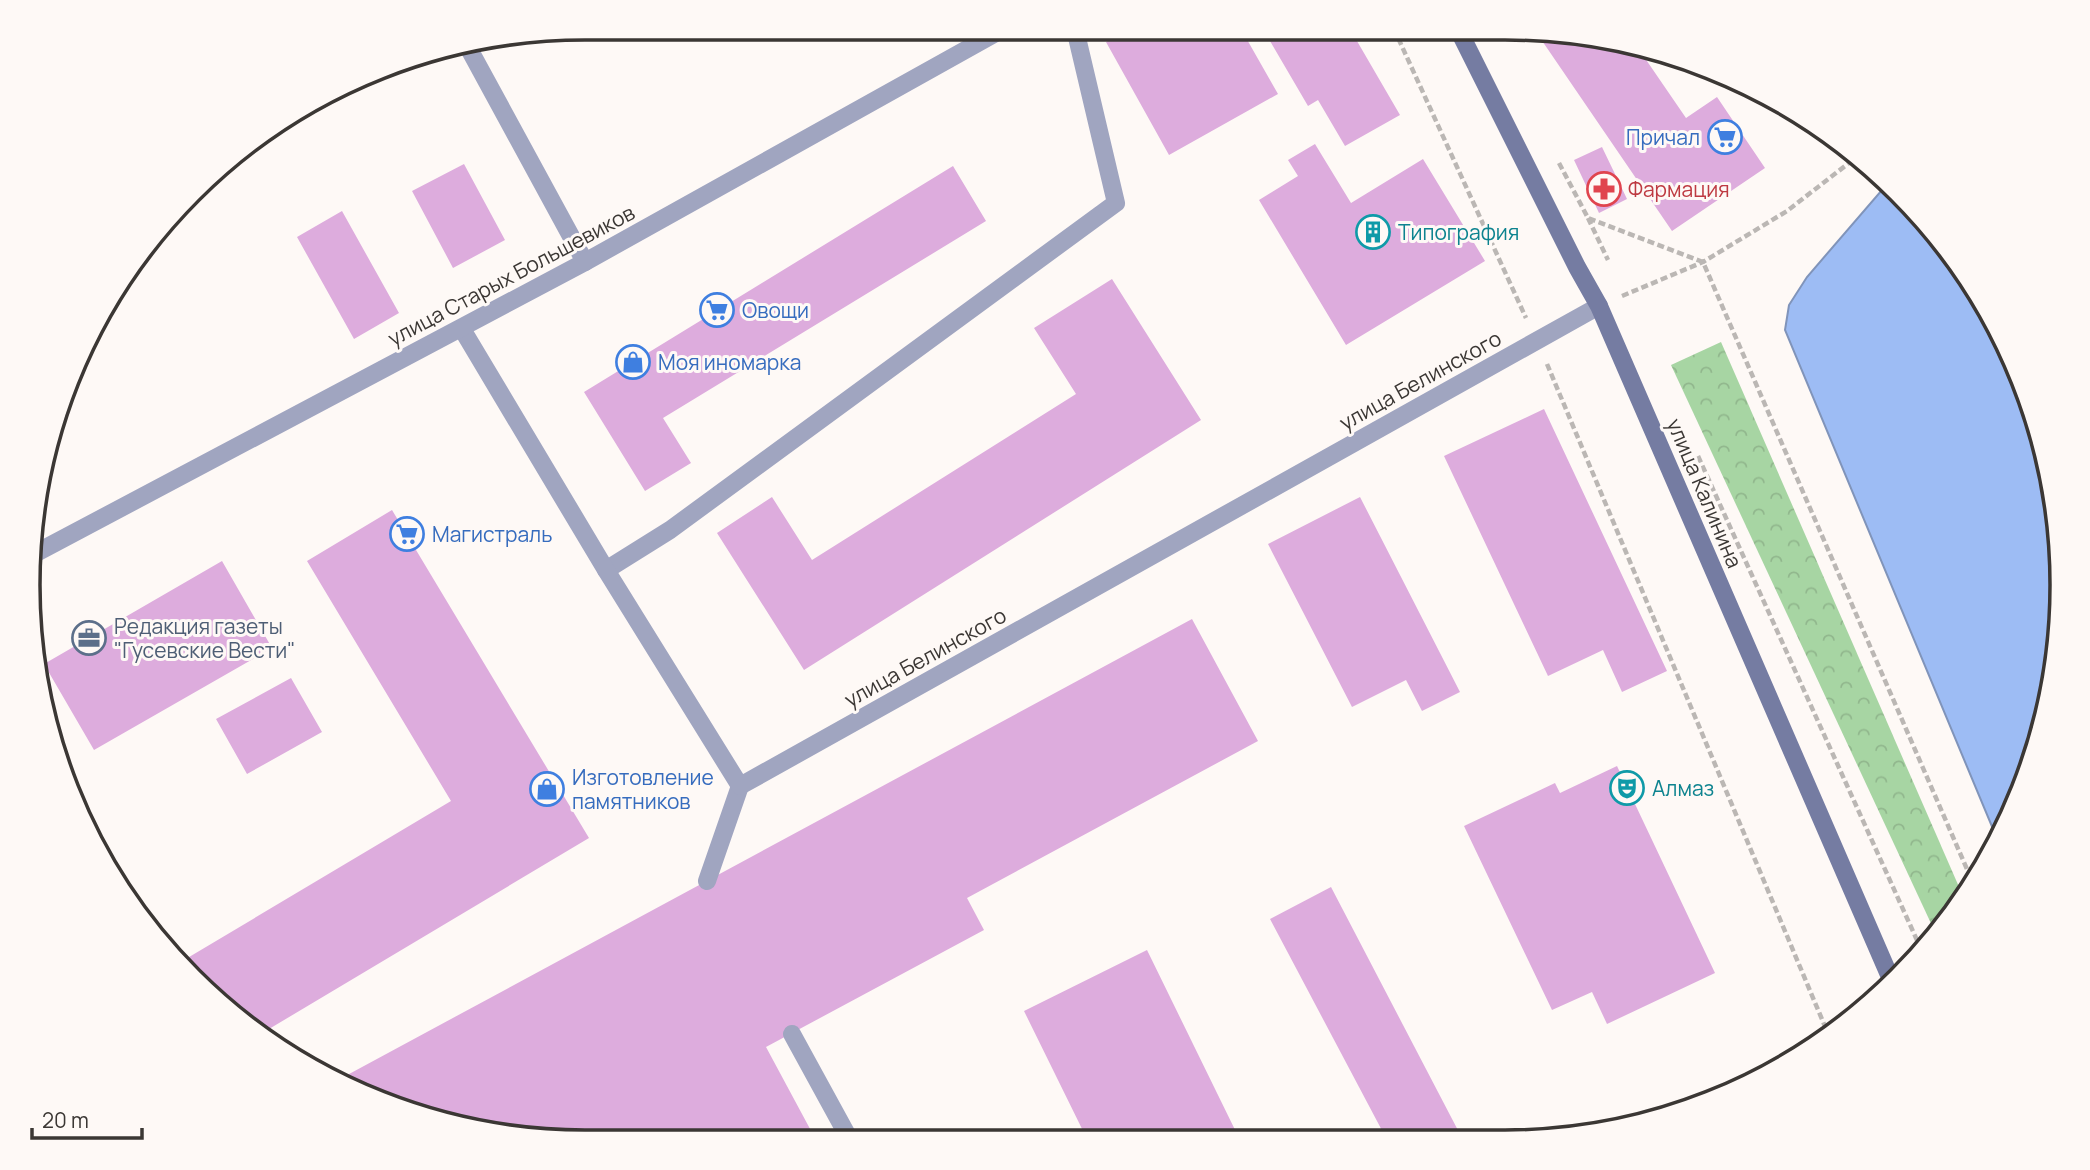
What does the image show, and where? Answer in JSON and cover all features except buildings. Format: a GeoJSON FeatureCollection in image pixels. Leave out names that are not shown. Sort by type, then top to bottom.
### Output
{"type":"FeatureCollection","features":[{"type":"Feature","properties":{"kind":"main road","name":"улица Калинина"},"geometry":{"type":"LineString","coordinates":[[1464,40],[1599,306],[1888,972]]}},
{"type":"Feature","properties":{"kind":"street","name":"улица Старых Большевиков"},"geometry":{"type":"LineString","coordinates":[[41,550],[462,329],[983,40]]}},
{"type":"Feature","properties":{"kind":"street"},"geometry":{"type":"LineString","coordinates":[[606,570],[681,522],[1115,204],[1078,40]]}},
{"type":"Feature","properties":{"kind":"street"},"geometry":{"type":"LineString","coordinates":[[471,53],[585,262]]}},
{"type":"Feature","properties":{"kind":"street","name":"улица Белинского"},"geometry":{"type":"LineString","coordinates":[[740,786],[1599,306]]}},
{"type":"Feature","properties":{"kind":"street"},"geometry":{"type":"LineString","coordinates":[[462,329],[606,570],[740,786],[707,881]]}},
{"type":"Feature","properties":{"kind":"street"},"geometry":{"type":"LineString","coordinates":[[792,1034],[845,1130]]}},
{"type":"Feature","properties":{"kind":"path"},"geometry":{"type":"LineString","coordinates":[[1399,40],[1536,340],[1825,1026]]}},
{"type":"Feature","properties":{"kind":"path"},"geometry":{"type":"LineString","coordinates":[[1557,159],[1609,262]]}},
{"type":"Feature","properties":{"kind":"path"},"geometry":{"type":"LineString","coordinates":[[1599,306],[1703,262],[1787,211],[1849,163]]}},
{"type":"Feature","properties":{"kind":"path"},"geometry":{"type":"LineString","coordinates":[[1588,218],[1703,262],[1968,872]]}},
{"type":"Feature","properties":{"kind":"path"},"geometry":{"type":"LineString","coordinates":[[1619,284],[1630,307]]}},
{"type":"Feature","properties":{"kind":"path"},"geometry":{"type":"LineString","coordinates":[[1693,446],[1918,941]]}},
{"type":"Feature","properties":{"kind":"green space"},"geometry":{"type":"Polygon","coordinates":[[[1721,342],[1959,887],[1931,924],[1671,365],[1721,342]]]}},
{"type":"Feature","properties":{"kind":"water"},"geometry":{"type":"Polygon","coordinates":[[[1881,191],[1915,226],[1958,282],[1994,344],[2021,410],[2045,514],[2049,549],[2049,621],[2031,726],[2021,760],[1993,828],[1785,330],[1789,305],[1807,277],[1881,191]]]}},
{"type":"Feature","properties":{"kind":"place","name":"Причал"},"geometry":{"type":"Point","coordinates":[1725,137]}},
{"type":"Feature","properties":{"kind":"place","name":"Фармация"},"geometry":{"type":"Point","coordinates":[1604,189]}},
{"type":"Feature","properties":{"kind":"place","name":"Типография"},"geometry":{"type":"Point","coordinates":[1373,232]}},
{"type":"Feature","properties":{"kind":"place","name":"Овощи"},"geometry":{"type":"Point","coordinates":[717,310]}},
{"type":"Feature","properties":{"kind":"place","name":"Моя иномарка"},"geometry":{"type":"Point","coordinates":[633,362]}},
{"type":"Feature","properties":{"kind":"place","name":"Магистраль"},"geometry":{"type":"Point","coordinates":[407,534]}},
{"type":"Feature","properties":{"kind":"place","name":"Редакция газеты \"Гусевские Вести\""},"geometry":{"type":"Point","coordinates":[89,638]}},
{"type":"Feature","properties":{"kind":"place","name":"Алмаз"},"geometry":{"type":"Point","coordinates":[1627,788]}},
{"type":"Feature","properties":{"kind":"place","name":"Изготовление памятников"},"geometry":{"type":"Point","coordinates":[547,789]}}]}
